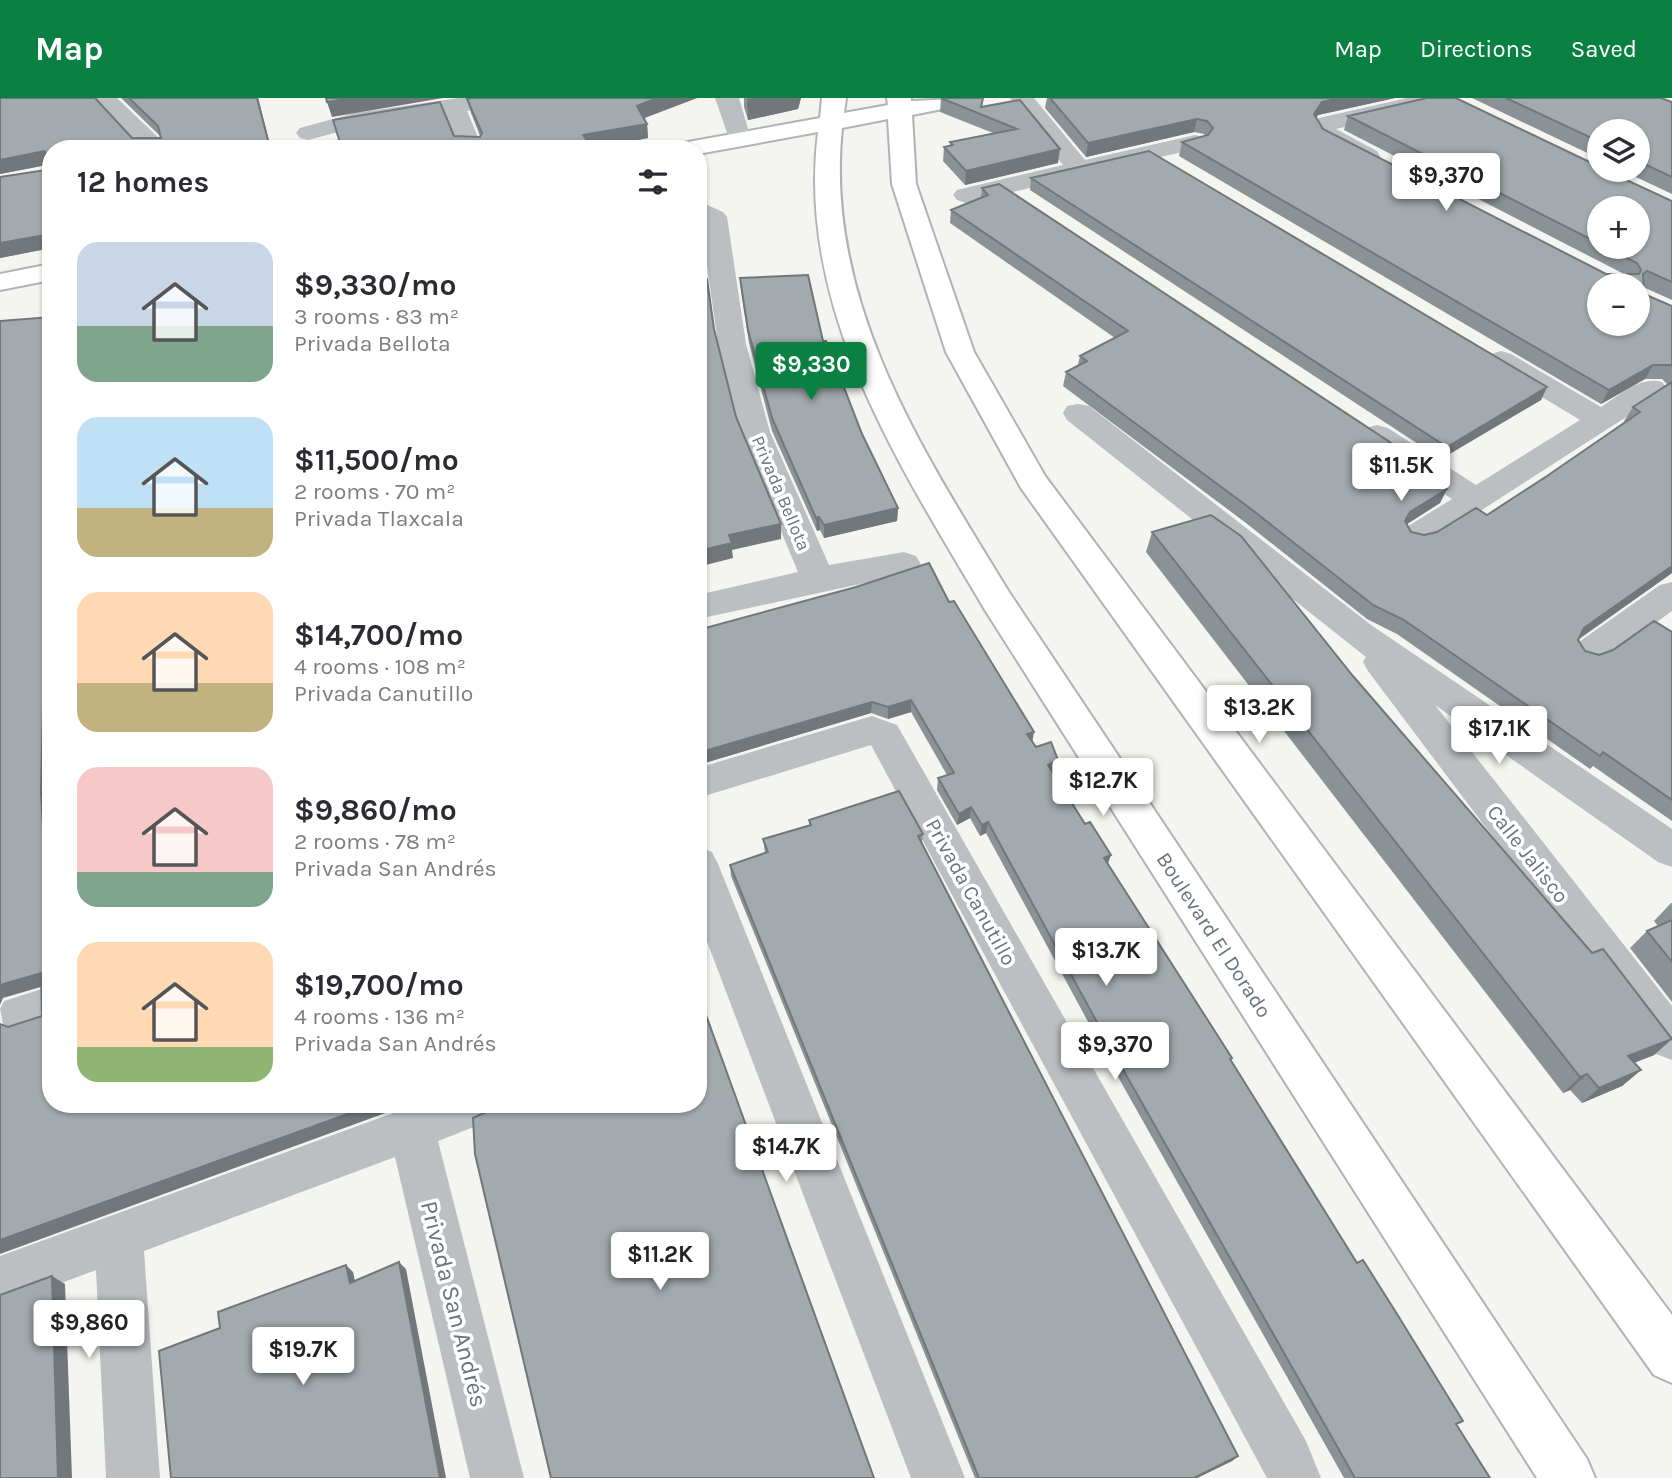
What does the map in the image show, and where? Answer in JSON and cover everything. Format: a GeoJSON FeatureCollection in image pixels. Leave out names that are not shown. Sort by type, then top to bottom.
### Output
{"type":"FeatureCollection","features":[{"type":"Feature","properties":{"kind":"main road"},"geometry":{"type":"LineString","coordinates":[[707,145],[740,139],[831,110],[965,98]]}},
{"type":"Feature","properties":{"kind":"main road"},"geometry":{"type":"LineString","coordinates":[[898,104],[904,184],[924,251],[960,352],[1032,481],[1672,1357]]}},
{"type":"Feature","properties":{"kind":"main road","name":"Boulevard El Dorado"},"geometry":{"type":"LineString","coordinates":[[831,110],[826,192],[832,258],[857,343],[908,452],[1004,612],[1568,1478]]}},
{"type":"Feature","properties":{"kind":"main road"},"geometry":{"type":"LineString","coordinates":[[0,282],[42,274]]}},
{"type":"Feature","properties":{"kind":"street"},"geometry":{"type":"LineString","coordinates":[[104,98],[147,140]]}},
{"type":"Feature","properties":{"kind":"street"},"geometry":{"type":"LineString","coordinates":[[308,133],[355,120],[507,98]]}},
{"type":"Feature","properties":{"kind":"street"},"geometry":{"type":"LineString","coordinates":[[727,98],[740,139]]}},
{"type":"Feature","properties":{"kind":"street"},"geometry":{"type":"LineString","coordinates":[[1022,98],[1079,169]]}},
{"type":"Feature","properties":{"kind":"street"},"geometry":{"type":"LineString","coordinates":[[1351,98],[1371,113]]}},
{"type":"Feature","properties":{"kind":"street"},"geometry":{"type":"LineString","coordinates":[[1389,167],[1328,135],[1324,129],[1327,123],[1449,100]]}},
{"type":"Feature","properties":{"kind":"street"},"geometry":{"type":"LineString","coordinates":[[337,105],[355,120]]}},
{"type":"Feature","properties":{"kind":"street"},"geometry":{"type":"LineString","coordinates":[[453,106],[467,140]]}},
{"type":"Feature","properties":{"kind":"street"},"geometry":{"type":"LineString","coordinates":[[965,195],[1195,142]]}},
{"type":"Feature","properties":{"kind":"street"},"geometry":{"type":"LineString","coordinates":[[1150,152],[1185,174]]}},
{"type":"Feature","properties":{"kind":"street"},"geometry":{"type":"LineString","coordinates":[[1003,187],[1037,210]]}},
{"type":"Feature","properties":{"kind":"street","name":"Privada Bellota"},"geometry":{"type":"LineString","coordinates":[[707,214],[713,217],[732,344],[755,432],[818,579]]}},
{"type":"Feature","properties":{"kind":"street"},"geometry":{"type":"LineString","coordinates":[[1483,349],[1602,420]]}},
{"type":"Feature","properties":{"kind":"street"},"geometry":{"type":"LineString","coordinates":[[1417,536],[1652,388]]}},
{"type":"Feature","properties":{"kind":"street","name":"Calle Jalisco"},"geometry":{"type":"LineString","coordinates":[[1079,413],[1359,634],[1672,850]]}},
{"type":"Feature","properties":{"kind":"street"},"geometry":{"type":"LineString","coordinates":[[1360,423],[1475,499]]}},
{"type":"Feature","properties":{"kind":"street","name":"Privada Bellota"},"geometry":{"type":"LineString","coordinates":[[707,605],[818,579],[904,564]]}},
{"type":"Feature","properties":{"kind":"street"},"geometry":{"type":"LineString","coordinates":[[1589,653],[1666,606]]}},
{"type":"Feature","properties":{"kind":"street","name":"Calle Jalisco"},"geometry":{"type":"LineString","coordinates":[[1359,634],[1672,1040]]}},
{"type":"Feature","properties":{"kind":"street","name":"Privada Canutillo"},"geometry":{"type":"LineString","coordinates":[[707,780],[873,730],[884,735],[1287,1460],[1294,1478]]}},
{"type":"Feature","properties":{"kind":"street"},"geometry":{"type":"LineString","coordinates":[[707,887],[938,1478]]}},
{"type":"Feature","properties":{"kind":"street"},"geometry":{"type":"LineString","coordinates":[[0,1281],[454,1113]]}},
{"type":"Feature","properties":{"kind":"street","name":"Privada San Andrés"},"geometry":{"type":"LineString","coordinates":[[412,1129],[497,1478]]}},
{"type":"Feature","properties":{"kind":"street"},"geometry":{"type":"LineString","coordinates":[[118,1237],[133,1478]]}},
{"type":"Feature","properties":{"kind":"building"},"geometry":{"type":"Polygon","coordinates":[[[0,98],[95,98],[132,138],[161,138],[158,126],[129,98],[257,98],[268,140],[42,140],[42,151],[0,160],[0,98]]]}},
{"type":"Feature","properties":{"kind":"building"},"geometry":{"type":"Polygon","coordinates":[[[326,98],[352,98],[327,102],[326,98]]]}},
{"type":"Feature","properties":{"kind":"building"},"geometry":{"type":"Polygon","coordinates":[[[657,98],[637,106],[647,124],[583,135],[587,140],[339,140],[333,120],[440,102],[454,136],[480,137],[482,133],[467,99],[657,98]]]}},
{"type":"Feature","properties":{"kind":"building"},"geometry":{"type":"Polygon","coordinates":[[[941,98],[983,98],[981,107],[1020,100],[1060,149],[966,171],[944,147],[953,145],[950,142],[1017,129],[941,98]]]}},
{"type":"Feature","properties":{"kind":"building"},"geometry":{"type":"Polygon","coordinates":[[[1050,98],[1340,98],[1322,102],[1314,114],[1323,129],[1604,273],[1587,273],[1587,336],[1650,336],[1650,297],[1672,306],[1672,366],[1653,365],[1609,390],[1182,142],[1208,135],[1213,128],[1207,121],[1197,119],[1088,143],[1050,98]]]}},
{"type":"Feature","properties":{"kind":"building"},"geometry":{"type":"Polygon","coordinates":[[[1427,98],[1456,98],[1587,161],[1587,182],[1631,182],[1672,201],[1672,282],[1647,271],[1640,273],[1641,270],[1637,263],[1629,259],[1650,259],[1650,196],[1587,196],[1587,237],[1348,116],[1427,98]]]}},
{"type":"Feature","properties":{"kind":"building"},"geometry":{"type":"Polygon","coordinates":[[[1506,98],[1661,98],[1672,102],[1672,177],[1650,167],[1650,119],[1587,119],[1587,136],[1506,98]]]}},
{"type":"Feature","properties":{"kind":"building"},"geometry":{"type":"Polygon","coordinates":[[[1149,151],[1547,387],[1447,447],[1031,178],[1149,151]]]}},
{"type":"Feature","properties":{"kind":"building"},"geometry":{"type":"Polygon","coordinates":[[[42,171],[42,236],[0,243],[0,177],[42,171]]]}},
{"type":"Feature","properties":{"kind":"building"},"geometry":{"type":"Polygon","coordinates":[[[999,184],[1420,462],[1412,467],[1447,489],[1410,512],[1405,521],[1411,532],[1424,535],[1437,532],[1476,508],[1487,515],[1640,412],[1633,407],[1672,382],[1672,566],[1584,628],[1578,640],[1585,651],[1599,655],[1613,650],[1654,621],[1672,632],[1672,800],[1603,752],[1600,756],[1404,620],[1373,605],[1251,509],[1066,372],[1087,361],[1080,356],[1128,331],[951,210],[988,195],[982,188],[999,184]]]}},
{"type":"Feature","properties":{"kind":"building"},"geometry":{"type":"Polygon","coordinates":[[[808,275],[823,341],[826,341],[862,434],[898,508],[824,525],[819,517],[816,518],[772,418],[748,330],[740,278],[808,275]]]}},
{"type":"Feature","properties":{"kind":"building"},"geometry":{"type":"Polygon","coordinates":[[[707,279],[714,329],[736,417],[781,524],[729,535],[732,543],[707,549],[707,279]]]}},
{"type":"Feature","properties":{"kind":"building"},"geometry":{"type":"Polygon","coordinates":[[[42,318],[42,1016],[41,973],[0,985],[0,321],[42,318]]]}},
{"type":"Feature","properties":{"kind":"building"},"geometry":{"type":"Polygon","coordinates":[[[1211,515],[1241,536],[1353,676],[1592,953],[1603,949],[1672,1039],[1628,1056],[1641,1070],[1599,1088],[1587,1074],[1580,1077],[1152,532],[1211,515]]]}},
{"type":"Feature","properties":{"kind":"building"},"geometry":{"type":"Polygon","coordinates":[[[929,563],[949,602],[954,601],[1034,732],[1027,734],[1036,747],[1051,742],[1058,760],[1048,765],[1085,824],[1090,822],[1111,855],[1104,858],[1232,1058],[1230,1059],[1357,1263],[1363,1260],[1397,1314],[1463,1421],[1456,1424],[1490,1478],[1355,1478],[1117,1059],[988,822],[982,825],[971,807],[959,814],[938,778],[954,773],[911,700],[888,707],[872,702],[707,750],[707,628],[856,587],[929,563]]]}},
{"type":"Feature","properties":{"kind":"building"},"geometry":{"type":"Polygon","coordinates":[[[899,791],[923,834],[918,836],[1238,1456],[1194,1478],[979,1478],[730,865],[768,852],[763,839],[811,825],[809,820],[899,791]]]}},
{"type":"Feature","properties":{"kind":"building"},"geometry":{"type":"Polygon","coordinates":[[[1672,920],[1672,962],[1647,931],[1672,920]]]}},
{"type":"Feature","properties":{"kind":"building"},"geometry":{"type":"Polygon","coordinates":[[[42,1016],[42,1113],[350,1113],[0,1240],[0,1024],[8,1027],[42,1016]]]}},
{"type":"Feature","properties":{"kind":"building"},"geometry":{"type":"Polygon","coordinates":[[[707,1018],[874,1478],[551,1478],[475,1154],[473,1118],[484,1113],[707,1113],[707,1018]]]}},
{"type":"Feature","properties":{"kind":"building"},"geometry":{"type":"Polygon","coordinates":[[[399,1262],[440,1478],[171,1478],[159,1351],[220,1328],[218,1312],[346,1265],[350,1283],[399,1262]]]}},
{"type":"Feature","properties":{"kind":"building"},"geometry":{"type":"Polygon","coordinates":[[[52,1276],[58,1478],[0,1478],[0,1295],[52,1276]]]}}]}
